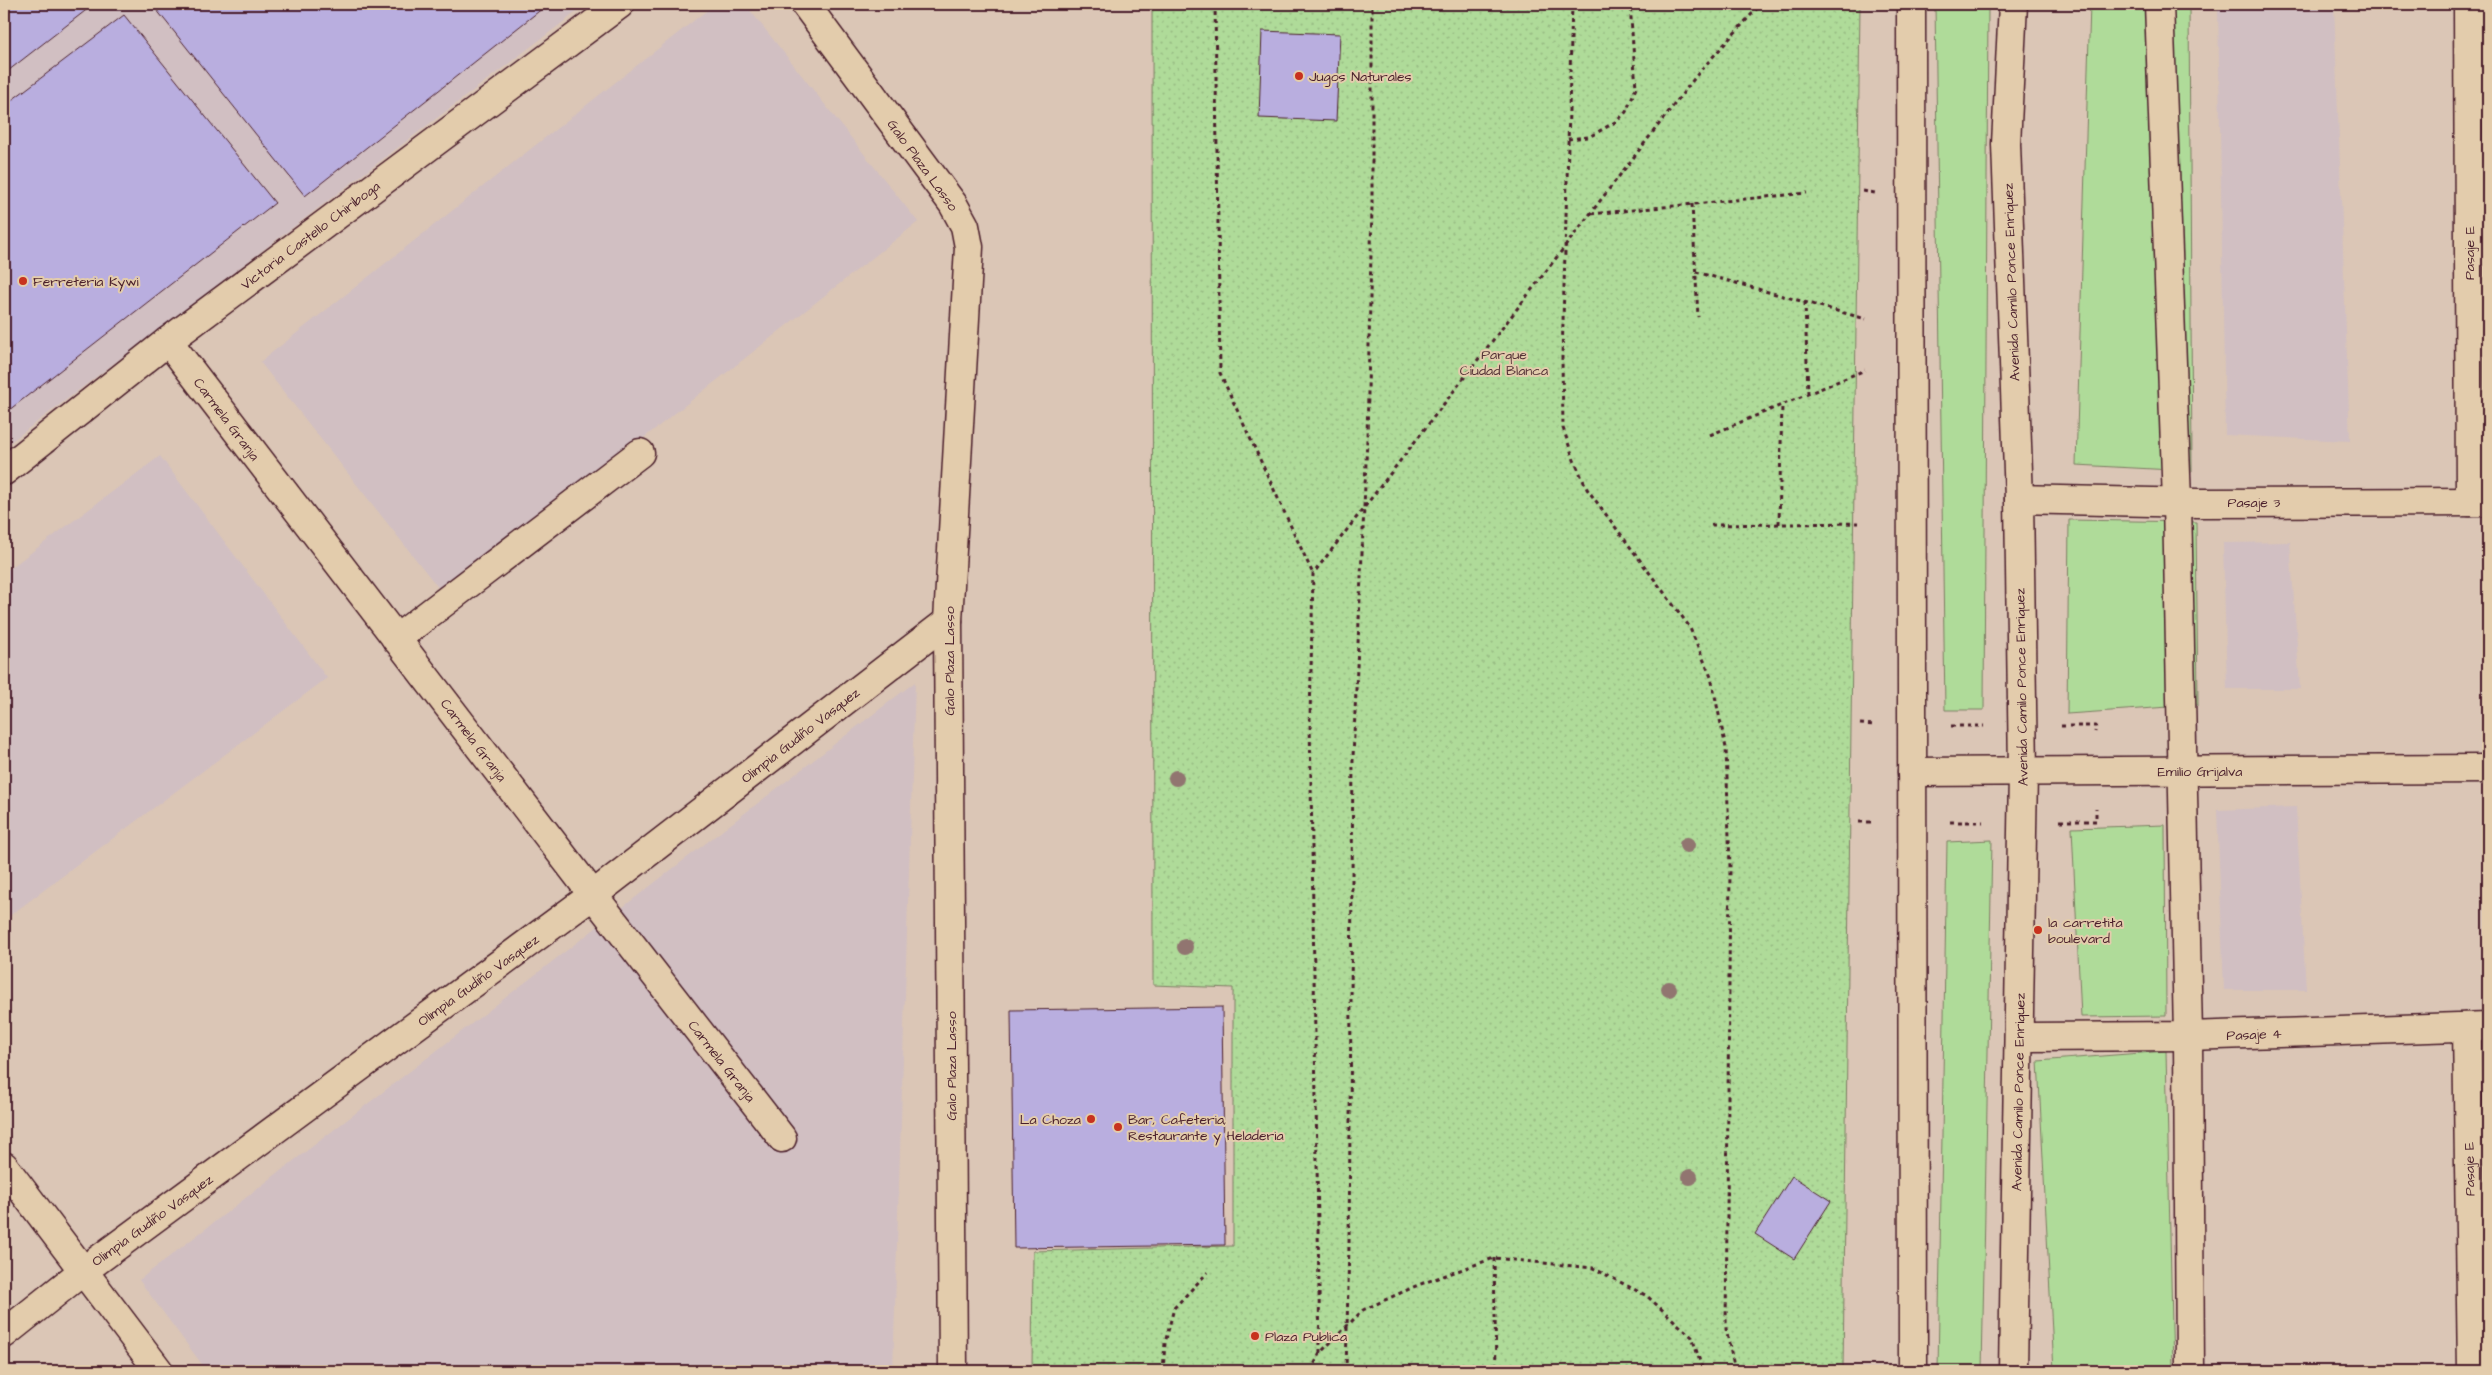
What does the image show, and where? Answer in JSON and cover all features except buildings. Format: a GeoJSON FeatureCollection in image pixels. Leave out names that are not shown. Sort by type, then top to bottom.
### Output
{"type":"FeatureCollection","features":[{"type":"Feature","properties":{"kind":"street","name":"Victoria Castello Chiriboga"},"geometry":{"type":"LineString","coordinates":[[4,471],[168,341],[620,4]]}},
{"type":"Feature","properties":{"kind":"street","name":"Galo Plaza Lasso"},"geometry":{"type":"LineString","coordinates":[[805,4],[953,204],[965,226],[969,247],[948,621],[953,1371]]}},
{"type":"Feature","properties":{"kind":"street"},"geometry":{"type":"LineString","coordinates":[[1911,4],[1913,1371]]}},
{"type":"Feature","properties":{"kind":"street","name":"Avenida Camilo Ponce Enriquez"},"geometry":{"type":"LineString","coordinates":[[2013,4],[2006,144],[2019,499],[2023,772],[2013,1371]]}},
{"type":"Feature","properties":{"kind":"street"},"geometry":{"type":"LineString","coordinates":[[2159,4],[2177,502],[2188,1036],[2190,1371]]}},
{"type":"Feature","properties":{"kind":"street","name":"Pasaje E"},"geometry":{"type":"LineString","coordinates":[[2468,4],[2479,502]]}},
{"type":"Feature","properties":{"kind":"street","name":"Carmela Granja"},"geometry":{"type":"LineString","coordinates":[[168,341],[782,1138]]}},
{"type":"Feature","properties":{"kind":"street"},"geometry":{"type":"LineString","coordinates":[[396,639],[640,453]]}},
{"type":"Feature","properties":{"kind":"street","name":"Pasaje 3"},"geometry":{"type":"LineString","coordinates":[[2019,499],[2177,502],[2479,502]]}},
{"type":"Feature","properties":{"kind":"street","name":"Olimpia Gudiño Vasquez"},"geometry":{"type":"LineString","coordinates":[[4,1334],[83,1271],[593,895],[948,621]]}},
{"type":"Feature","properties":{"kind":"street","name":"Emilio Grijalva"},"geometry":{"type":"LineString","coordinates":[[1912,772],[2488,769]]}},
{"type":"Feature","properties":{"kind":"street","name":"Pasaje E"},"geometry":{"type":"LineString","coordinates":[[2472,1371],[2478,1026]]}},
{"type":"Feature","properties":{"kind":"street","name":"Pasaje 4"},"geometry":{"type":"LineString","coordinates":[[2019,1037],[2188,1036],[2478,1026]]}},
{"type":"Feature","properties":{"kind":"street"},"geometry":{"type":"LineString","coordinates":[[4,1166],[159,1371]]}},
{"type":"Feature","properties":{"kind":"path"},"geometry":{"type":"LineString","coordinates":[[1215,4],[1220,374],[1314,574],[1310,720],[1320,1353]]}},
{"type":"Feature","properties":{"kind":"path"},"geometry":{"type":"LineString","coordinates":[[1346,1371],[1353,758],[1364,509],[1372,205],[1372,4]]}},
{"type":"Feature","properties":{"kind":"path"},"geometry":{"type":"LineString","coordinates":[[1572,4],[1562,357],[1563,428],[1574,460],[1588,489],[1689,626],[1711,678],[1726,748],[1730,867],[1726,1328],[1735,1371]]}},
{"type":"Feature","properties":{"kind":"path"},"geometry":{"type":"LineString","coordinates":[[1568,139],[1589,137],[1617,121],[1626,112],[1636,88],[1630,4]]}},
{"type":"Feature","properties":{"kind":"path"},"geometry":{"type":"LineString","coordinates":[[1314,574],[1700,71],[1761,4]]}},
{"type":"Feature","properties":{"kind":"path"},"geometry":{"type":"LineString","coordinates":[[1590,214],[1807,193]]}},
{"type":"Feature","properties":{"kind":"path"},"geometry":{"type":"LineString","coordinates":[[1692,204],[1698,317]]}},
{"type":"Feature","properties":{"kind":"path"},"geometry":{"type":"LineString","coordinates":[[1696,272],[1866,319]]}},
{"type":"Feature","properties":{"kind":"path"},"geometry":{"type":"LineString","coordinates":[[1805,302],[1808,394]]}},
{"type":"Feature","properties":{"kind":"path"},"geometry":{"type":"LineString","coordinates":[[1710,435],[1865,370]]}},
{"type":"Feature","properties":{"kind":"path"},"geometry":{"type":"LineString","coordinates":[[1779,524],[1782,405]]}},
{"type":"Feature","properties":{"kind":"path"},"geometry":{"type":"LineString","coordinates":[[1712,525],[1861,523]]}},
{"type":"Feature","properties":{"kind":"path"},"geometry":{"type":"LineString","coordinates":[[1859,822],[2096,821]]}},
{"type":"Feature","properties":{"kind":"path"},"geometry":{"type":"LineString","coordinates":[[1494,1258],[1496,1371]]}},
{"type":"Feature","properties":{"kind":"path"},"geometry":{"type":"LineString","coordinates":[[1311,1371],[1320,1353],[1363,1310],[1410,1288],[1494,1258],[1593,1268],[1647,1296],[1692,1337],[1703,1371]]}},
{"type":"Feature","properties":{"kind":"path"},"geometry":{"type":"LineString","coordinates":[[1163,1371],[1165,1343],[1174,1308],[1208,1272]]}},
{"type":"Feature","properties":{"kind":"shaded area"},"geometry":{"type":"Polygon","coordinates":[[[4,4],[587,4],[4,447],[4,4]]]}},
{"type":"Feature","properties":{"kind":"shaded area"},"geometry":{"type":"Polygon","coordinates":[[[715,4],[745,4],[918,222],[444,595],[260,362],[715,4]]]}},
{"type":"Feature","properties":{"kind":"shaded area"},"geometry":{"type":"Polygon","coordinates":[[[2218,4],[2334,4],[2350,441],[2225,435],[2218,4]]]}},
{"type":"Feature","properties":{"kind":"shaded area"},"geometry":{"type":"Polygon","coordinates":[[[160,456],[327,678],[4,920],[4,573],[160,456]]]}},
{"type":"Feature","properties":{"kind":"shaded area"},"geometry":{"type":"Polygon","coordinates":[[[2290,542],[2300,689],[2227,689],[2223,543],[2290,542]]]}},
{"type":"Feature","properties":{"kind":"shaded area"},"geometry":{"type":"Polygon","coordinates":[[[915,682],[893,1371],[207,1371],[139,1280],[915,682]]]}},
{"type":"Feature","properties":{"kind":"shaded area"},"geometry":{"type":"Polygon","coordinates":[[[2296,807],[2306,990],[2224,990],[2217,810],[2296,807]]]}},
{"type":"Feature","properties":{"kind":"green space","name":"Parque Ciudad Blanca"},"geometry":{"type":"Polygon","coordinates":[[[1152,4],[1860,4],[1843,1371],[1032,1371],[1033,1251],[1233,1246],[1233,988],[1153,985],[1152,4]]]}},
{"type":"Feature","properties":{"kind":"green space"},"geometry":{"type":"Polygon","coordinates":[[[1935,4],[1988,4],[1984,710],[1945,710],[1935,4]]]}},
{"type":"Feature","properties":{"kind":"green space"},"geometry":{"type":"Polygon","coordinates":[[[2090,4],[2189,4],[2192,471],[2076,465],[2090,4]]]}},
{"type":"Feature","properties":{"kind":"green space"},"geometry":{"type":"Polygon","coordinates":[[[2069,520],[2196,522],[2198,705],[2067,714],[2069,520]]]}},
{"type":"Feature","properties":{"kind":"green space"},"geometry":{"type":"Polygon","coordinates":[[[2165,825],[2166,1016],[2081,1017],[2072,828],[2165,825]]]}},
{"type":"Feature","properties":{"kind":"green space"},"geometry":{"type":"Polygon","coordinates":[[[1992,840],[1982,1371],[1938,1371],[1947,842],[1992,840]]]}},
{"type":"Feature","properties":{"kind":"green space"},"geometry":{"type":"Polygon","coordinates":[[[2166,1051],[2173,1371],[2054,1371],[2038,1061],[2166,1051]]]}},
{"type":"Feature","properties":{"kind":"place","name":"Jugos Naturales"},"geometry":{"type":"Point","coordinates":[1299,76]}},
{"type":"Feature","properties":{"kind":"place","name":"Ferreteria Kywi"},"geometry":{"type":"Point","coordinates":[23,281]}},
{"type":"Feature","properties":{"kind":"place","name":"la carretita boulevard"},"geometry":{"type":"Point","coordinates":[2038,930]}},
{"type":"Feature","properties":{"kind":"place","name":"La Choza"},"geometry":{"type":"Point","coordinates":[1091,1119]}},
{"type":"Feature","properties":{"kind":"place","name":"Bar, Cafeteria, Restaurante y Heladeria"},"geometry":{"type":"Point","coordinates":[1118,1127]}},
{"type":"Feature","properties":{"kind":"place","name":"Plaza Publica"},"geometry":{"type":"Point","coordinates":[1255,1336]}}]}
